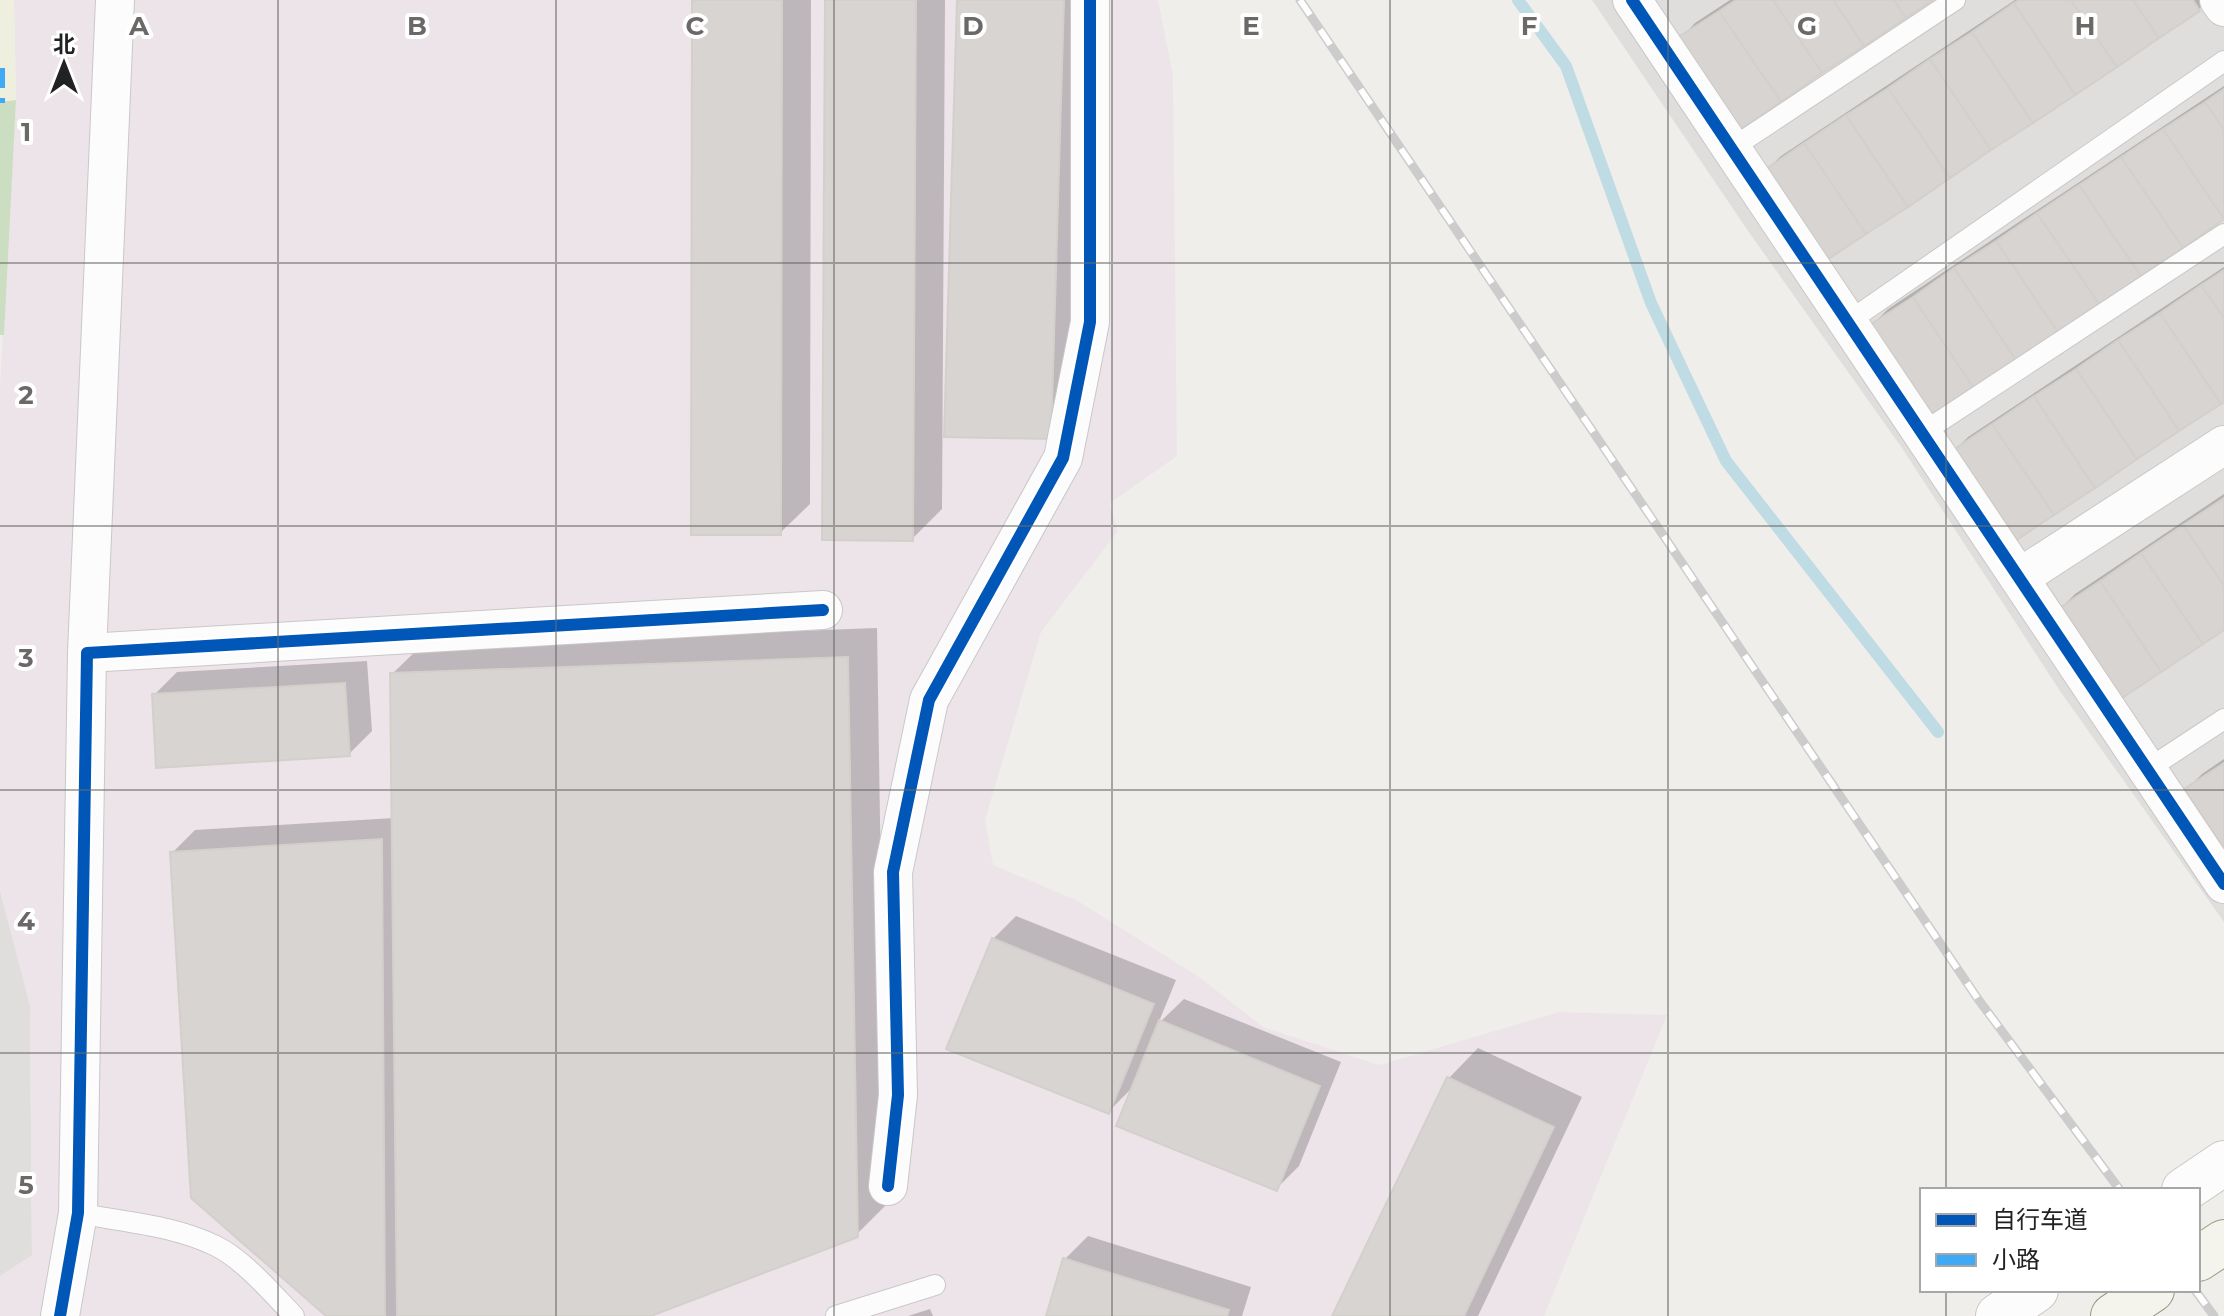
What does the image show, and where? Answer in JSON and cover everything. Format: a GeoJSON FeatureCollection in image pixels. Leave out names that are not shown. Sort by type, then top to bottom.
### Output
{"type":"FeatureCollection","features":[{"type":"Feature","properties":{"kind":"main road"},"geometry":{"type":"LineString","coordinates":[[2200,1258],[2224,1242]]}},
{"type":"Feature","properties":{"kind":"main road"},"geometry":{"type":"LineString","coordinates":[[2113,1316],[2149,1292]]}},
{"type":"Feature","properties":{"kind":"street"},"geometry":{"type":"LineString","coordinates":[[60,1316],[78,1213],[87,653],[115,0]]}},
{"type":"Feature","properties":{"kind":"street"},"geometry":{"type":"LineString","coordinates":[[888,1186],[898,1095],[893,872],[929,700],[1063,458],[1090,322],[1090,0]]}},
{"type":"Feature","properties":{"kind":"street"},"geometry":{"type":"LineString","coordinates":[[2219,0],[2224,7]]}},
{"type":"Feature","properties":{"kind":"street"},"geometry":{"type":"LineString","coordinates":[[1639,3],[1732,148],[2224,884]]}},
{"type":"Feature","properties":{"kind":"street"},"geometry":{"type":"LineString","coordinates":[[2019,578],[2224,445]]}},
{"type":"Feature","properties":{"kind":"street"},"geometry":{"type":"LineString","coordinates":[[87,653],[823,610]]}},
{"type":"Feature","properties":{"kind":"street"},"geometry":{"type":"LineString","coordinates":[[2187,1188],[2224,1163]]}},
{"type":"Feature","properties":{"kind":"street"},"geometry":{"type":"LineString","coordinates":[[1998,1316],[2033,1292]]}},
{"type":"Feature","properties":{"kind":"lane"},"geometry":{"type":"LineString","coordinates":[[1732,148],[1955,0]]}},
{"type":"Feature","properties":{"kind":"lane"},"geometry":{"type":"LineString","coordinates":[[1848,322],[2224,61]]}},
{"type":"Feature","properties":{"kind":"lane"},"geometry":{"type":"LineString","coordinates":[[1922,433],[2224,234]]}},
{"type":"Feature","properties":{"kind":"lane"},"geometry":{"type":"LineString","coordinates":[[2148,769],[2224,719]]}},
{"type":"Feature","properties":{"kind":"lane"},"geometry":{"type":"LineString","coordinates":[[78,1213],[180,1232],[218,1247],[261,1282],[294,1316]]}},
{"type":"Feature","properties":{"kind":"lane"},"geometry":{"type":"LineString","coordinates":[[836,1316],[935,1285]]}},
{"type":"Feature","properties":{"kind":"shaded area"},"geometry":{"type":"Polygon","coordinates":[[[14,0],[1158,0],[1173,75],[1177,456],[1109,504],[1118,531],[1041,632],[985,820],[993,865],[1076,900],[1199,977],[1263,1027],[1379,1065],[1559,1012],[1667,1015],[1544,1316],[0,1316],[0,1276],[32,1255],[30,1005],[0,890],[0,385],[16,100],[14,0]]]}},
{"type":"Feature","properties":{"kind":"shaded area"},"geometry":{"type":"Polygon","coordinates":[[[1592,0],[2224,0],[2224,922],[2060,691],[1902,448],[1746,228],[1592,0]]]}},
{"type":"Feature","properties":{"kind":"shaded area"},"geometry":{"type":"Polygon","coordinates":[[[0,890],[30,1005],[32,1256],[0,1276],[0,890]]]}},
{"type":"Feature","properties":{"kind":"green space"},"geometry":{"type":"Polygon","coordinates":[[[0,0],[14,0],[16,100],[0,102],[0,0]]]}},
{"type":"Feature","properties":{"kind":"green space"},"geometry":{"type":"Polygon","coordinates":[[[16,100],[4,335],[0,335],[0,102],[16,100]]]}},
{"type":"Feature","properties":{"kind":"building"},"geometry":{"type":"Polygon","coordinates":[[[692,0],[782,0],[781,535],[691,535],[692,0]]]}},
{"type":"Feature","properties":{"kind":"building"},"geometry":{"type":"Polygon","coordinates":[[[825,0],[916,0],[913,541],[822,540],[825,0]]]}},
{"type":"Feature","properties":{"kind":"building"},"geometry":{"type":"Polygon","coordinates":[[[957,0],[1064,0],[1051,439],[944,437],[957,0]]]}},
{"type":"Feature","properties":{"kind":"building"},"geometry":{"type":"Polygon","coordinates":[[[1736,0],[1773,0],[1822,73],[1781,102],[1719,11],[1736,0]]]}},
{"type":"Feature","properties":{"kind":"building"},"geometry":{"type":"Polygon","coordinates":[[[1773,0],[1833,0],[1864,46],[1822,73],[1773,0]]]}},
{"type":"Feature","properties":{"kind":"building"},"geometry":{"type":"Polygon","coordinates":[[[1833,0],[1894,0],[1906,18],[1864,46],[1833,0]]]}},
{"type":"Feature","properties":{"kind":"building"},"geometry":{"type":"Polygon","coordinates":[[[1894,0],[1933,0],[1906,18],[1894,0]]]}},
{"type":"Feature","properties":{"kind":"building"},"geometry":{"type":"Polygon","coordinates":[[[2019,0],[2071,0],[2117,67],[2075,95],[2014,3],[2019,0]]]}},
{"type":"Feature","properties":{"kind":"building"},"geometry":{"type":"Polygon","coordinates":[[[2071,0],[2133,0],[2159,38],[2117,67],[2071,0]]]}},
{"type":"Feature","properties":{"kind":"building"},"geometry":{"type":"Polygon","coordinates":[[[2133,0],[2193,0],[2200,11],[2159,38],[2133,0]]]}},
{"type":"Feature","properties":{"kind":"building"},"geometry":{"type":"Polygon","coordinates":[[[2014,3],[2075,95],[2033,123],[1972,32],[2014,3]]]}},
{"type":"Feature","properties":{"kind":"building"},"geometry":{"type":"Polygon","coordinates":[[[1719,11],[1781,102],[1739,130],[1677,38],[1719,11]]]}},
{"type":"Feature","properties":{"kind":"building"},"geometry":{"type":"Polygon","coordinates":[[[1972,32],[2033,123],[1991,150],[1930,59],[1972,32]]]}},
{"type":"Feature","properties":{"kind":"building"},"geometry":{"type":"Polygon","coordinates":[[[1930,59],[1991,150],[1950,178],[1888,88],[1930,59]]]}},
{"type":"Feature","properties":{"kind":"building"},"geometry":{"type":"Polygon","coordinates":[[[1888,88],[1950,178],[1908,207],[1846,115],[1888,88]]]}},
{"type":"Feature","properties":{"kind":"building"},"geometry":{"type":"Polygon","coordinates":[[[2224,89],[2224,130],[2205,102],[2224,89]]]}},
{"type":"Feature","properties":{"kind":"building"},"geometry":{"type":"Polygon","coordinates":[[[2205,102],[2224,130],[2224,219],[2163,129],[2205,102]]]}},
{"type":"Feature","properties":{"kind":"building"},"geometry":{"type":"Polygon","coordinates":[[[1846,115],[1908,207],[1866,234],[1804,143],[1846,115]]]}},
{"type":"Feature","properties":{"kind":"building"},"geometry":{"type":"Polygon","coordinates":[[[2163,129],[2224,219],[2183,248],[2121,157],[2163,129]]]}},
{"type":"Feature","properties":{"kind":"building"},"geometry":{"type":"Polygon","coordinates":[[[1804,143],[1866,234],[1824,262],[1763,171],[1804,143]]]}},
{"type":"Feature","properties":{"kind":"building"},"geometry":{"type":"Polygon","coordinates":[[[2121,157],[2183,248],[2141,276],[2079,185],[2121,157]]]}},
{"type":"Feature","properties":{"kind":"building"},"geometry":{"type":"Polygon","coordinates":[[[2079,185],[2141,276],[2099,304],[2037,213],[2079,185]]]}},
{"type":"Feature","properties":{"kind":"building"},"geometry":{"type":"Polygon","coordinates":[[[2037,213],[2099,304],[2058,332],[1996,241],[2037,213]]]}},
{"type":"Feature","properties":{"kind":"building"},"geometry":{"type":"Polygon","coordinates":[[[1996,241],[2058,332],[2016,360],[1954,268],[1996,241]]]}},
{"type":"Feature","properties":{"kind":"building"},"geometry":{"type":"Polygon","coordinates":[[[1954,268],[2016,360],[1973,387],[1913,297],[1954,268]]]}},
{"type":"Feature","properties":{"kind":"building"},"geometry":{"type":"Polygon","coordinates":[[[2224,270],[2224,318],[2201,285],[2224,270]]]}},
{"type":"Feature","properties":{"kind":"building"},"geometry":{"type":"Polygon","coordinates":[[[2201,285],[2224,318],[2224,402],[2221,404],[2160,313],[2201,285]]]}},
{"type":"Feature","properties":{"kind":"building"},"geometry":{"type":"Polygon","coordinates":[[[1913,297],[1973,387],[1932,416],[1871,324],[1913,297]]]}},
{"type":"Feature","properties":{"kind":"building"},"geometry":{"type":"Polygon","coordinates":[[[2160,313],[2221,404],[2179,431],[2118,340],[2160,313]]]}},
{"type":"Feature","properties":{"kind":"building"},"geometry":{"type":"Polygon","coordinates":[[[2118,340],[2179,431],[2137,459],[2076,369],[2118,340]]]}},
{"type":"Feature","properties":{"kind":"building"},"geometry":{"type":"Polygon","coordinates":[[[2076,369],[2137,459],[2095,488],[2034,396],[2076,369]]]}},
{"type":"Feature","properties":{"kind":"building"},"geometry":{"type":"Polygon","coordinates":[[[2034,396],[2095,488],[2054,515],[1992,424],[2034,396]]]}},
{"type":"Feature","properties":{"kind":"building"},"geometry":{"type":"Polygon","coordinates":[[[1992,424],[2054,515],[2012,543],[1950,452],[1992,424]]]}},
{"type":"Feature","properties":{"kind":"building"},"geometry":{"type":"Polygon","coordinates":[[[2224,498],[2224,586],[2183,525],[2224,498]]]}},
{"type":"Feature","properties":{"kind":"building"},"geometry":{"type":"Polygon","coordinates":[[[2183,525],[2224,586],[2224,630],[2203,644],[2141,553],[2183,525]]]}},
{"type":"Feature","properties":{"kind":"building"},"geometry":{"type":"Polygon","coordinates":[[[2141,553],[2203,644],[2161,672],[2100,581],[2141,553]]]}},
{"type":"Feature","properties":{"kind":"building"},"geometry":{"type":"Polygon","coordinates":[[[2100,581],[2161,672],[2119,700],[2058,609],[2100,581]]]}},
{"type":"Feature","properties":{"kind":"building"},"geometry":{"type":"Polygon","coordinates":[[[848,657],[858,1237],[651,1316],[397,1316],[390,673],[848,657]]]}},
{"type":"Feature","properties":{"kind":"building"},"geometry":{"type":"Polygon","coordinates":[[[345,683],[350,756],[156,768],[152,694],[345,683]]]}},
{"type":"Feature","properties":{"kind":"building"},"geometry":{"type":"Polygon","coordinates":[[[2224,763],[2224,848],[2184,789],[2224,763]]]}},
{"type":"Feature","properties":{"kind":"building"},"geometry":{"type":"Polygon","coordinates":[[[382,839],[385,1316],[326,1316],[191,1198],[170,852],[382,839]]]}},
{"type":"Feature","properties":{"kind":"building"},"geometry":{"type":"Polygon","coordinates":[[[992,938],[1154,1004],[1109,1114],[946,1049],[992,938]]]}},
{"type":"Feature","properties":{"kind":"building"},"geometry":{"type":"Polygon","coordinates":[[[1159,1020],[1320,1086],[1277,1191],[1116,1126],[1159,1020]]]}},
{"type":"Feature","properties":{"kind":"building"},"geometry":{"type":"Polygon","coordinates":[[[1447,1077],[1554,1127],[1464,1316],[1332,1316],[1447,1077]]]}},
{"type":"Feature","properties":{"kind":"building"},"geometry":{"type":"Polygon","coordinates":[[[1063,1258],[1229,1310],[1227,1316],[1046,1316],[1063,1258]]]}},
{"type":"Feature","properties":{"kind":"waterway"},"geometry":{"type":"LineString","coordinates":[[1518,0],[1566,66],[1651,303],[1726,461],[1938,732]]}},
{"type":"Feature","properties":{"kind":"railway"},"geometry":{"type":"LineString","coordinates":[[1300,0],[1978,999],[2119,1188]]}},
{"type":"Feature","properties":{"kind":"railway"},"geometry":{"type":"LineString","coordinates":[[2196,1292],[2214,1316]]}},
{"type":"Feature","properties":{"kind":"marked path"},"geometry":{"type":"LineString","coordinates":[[0,68],[0,103]]}},
{"type":"Feature","properties":{"kind":"cycle path"},"geometry":{"type":"LineString","coordinates":[[888,1186],[898,1095],[893,872],[929,700],[1063,458],[1090,322],[1090,0]]}},
{"type":"Feature","properties":{"kind":"cycle path"},"geometry":{"type":"LineString","coordinates":[[1632,0],[2224,884]]}},
{"type":"Feature","properties":{"kind":"cycle path"},"geometry":{"type":"LineString","coordinates":[[60,1316],[78,1213],[87,653],[823,610]]}}]}
